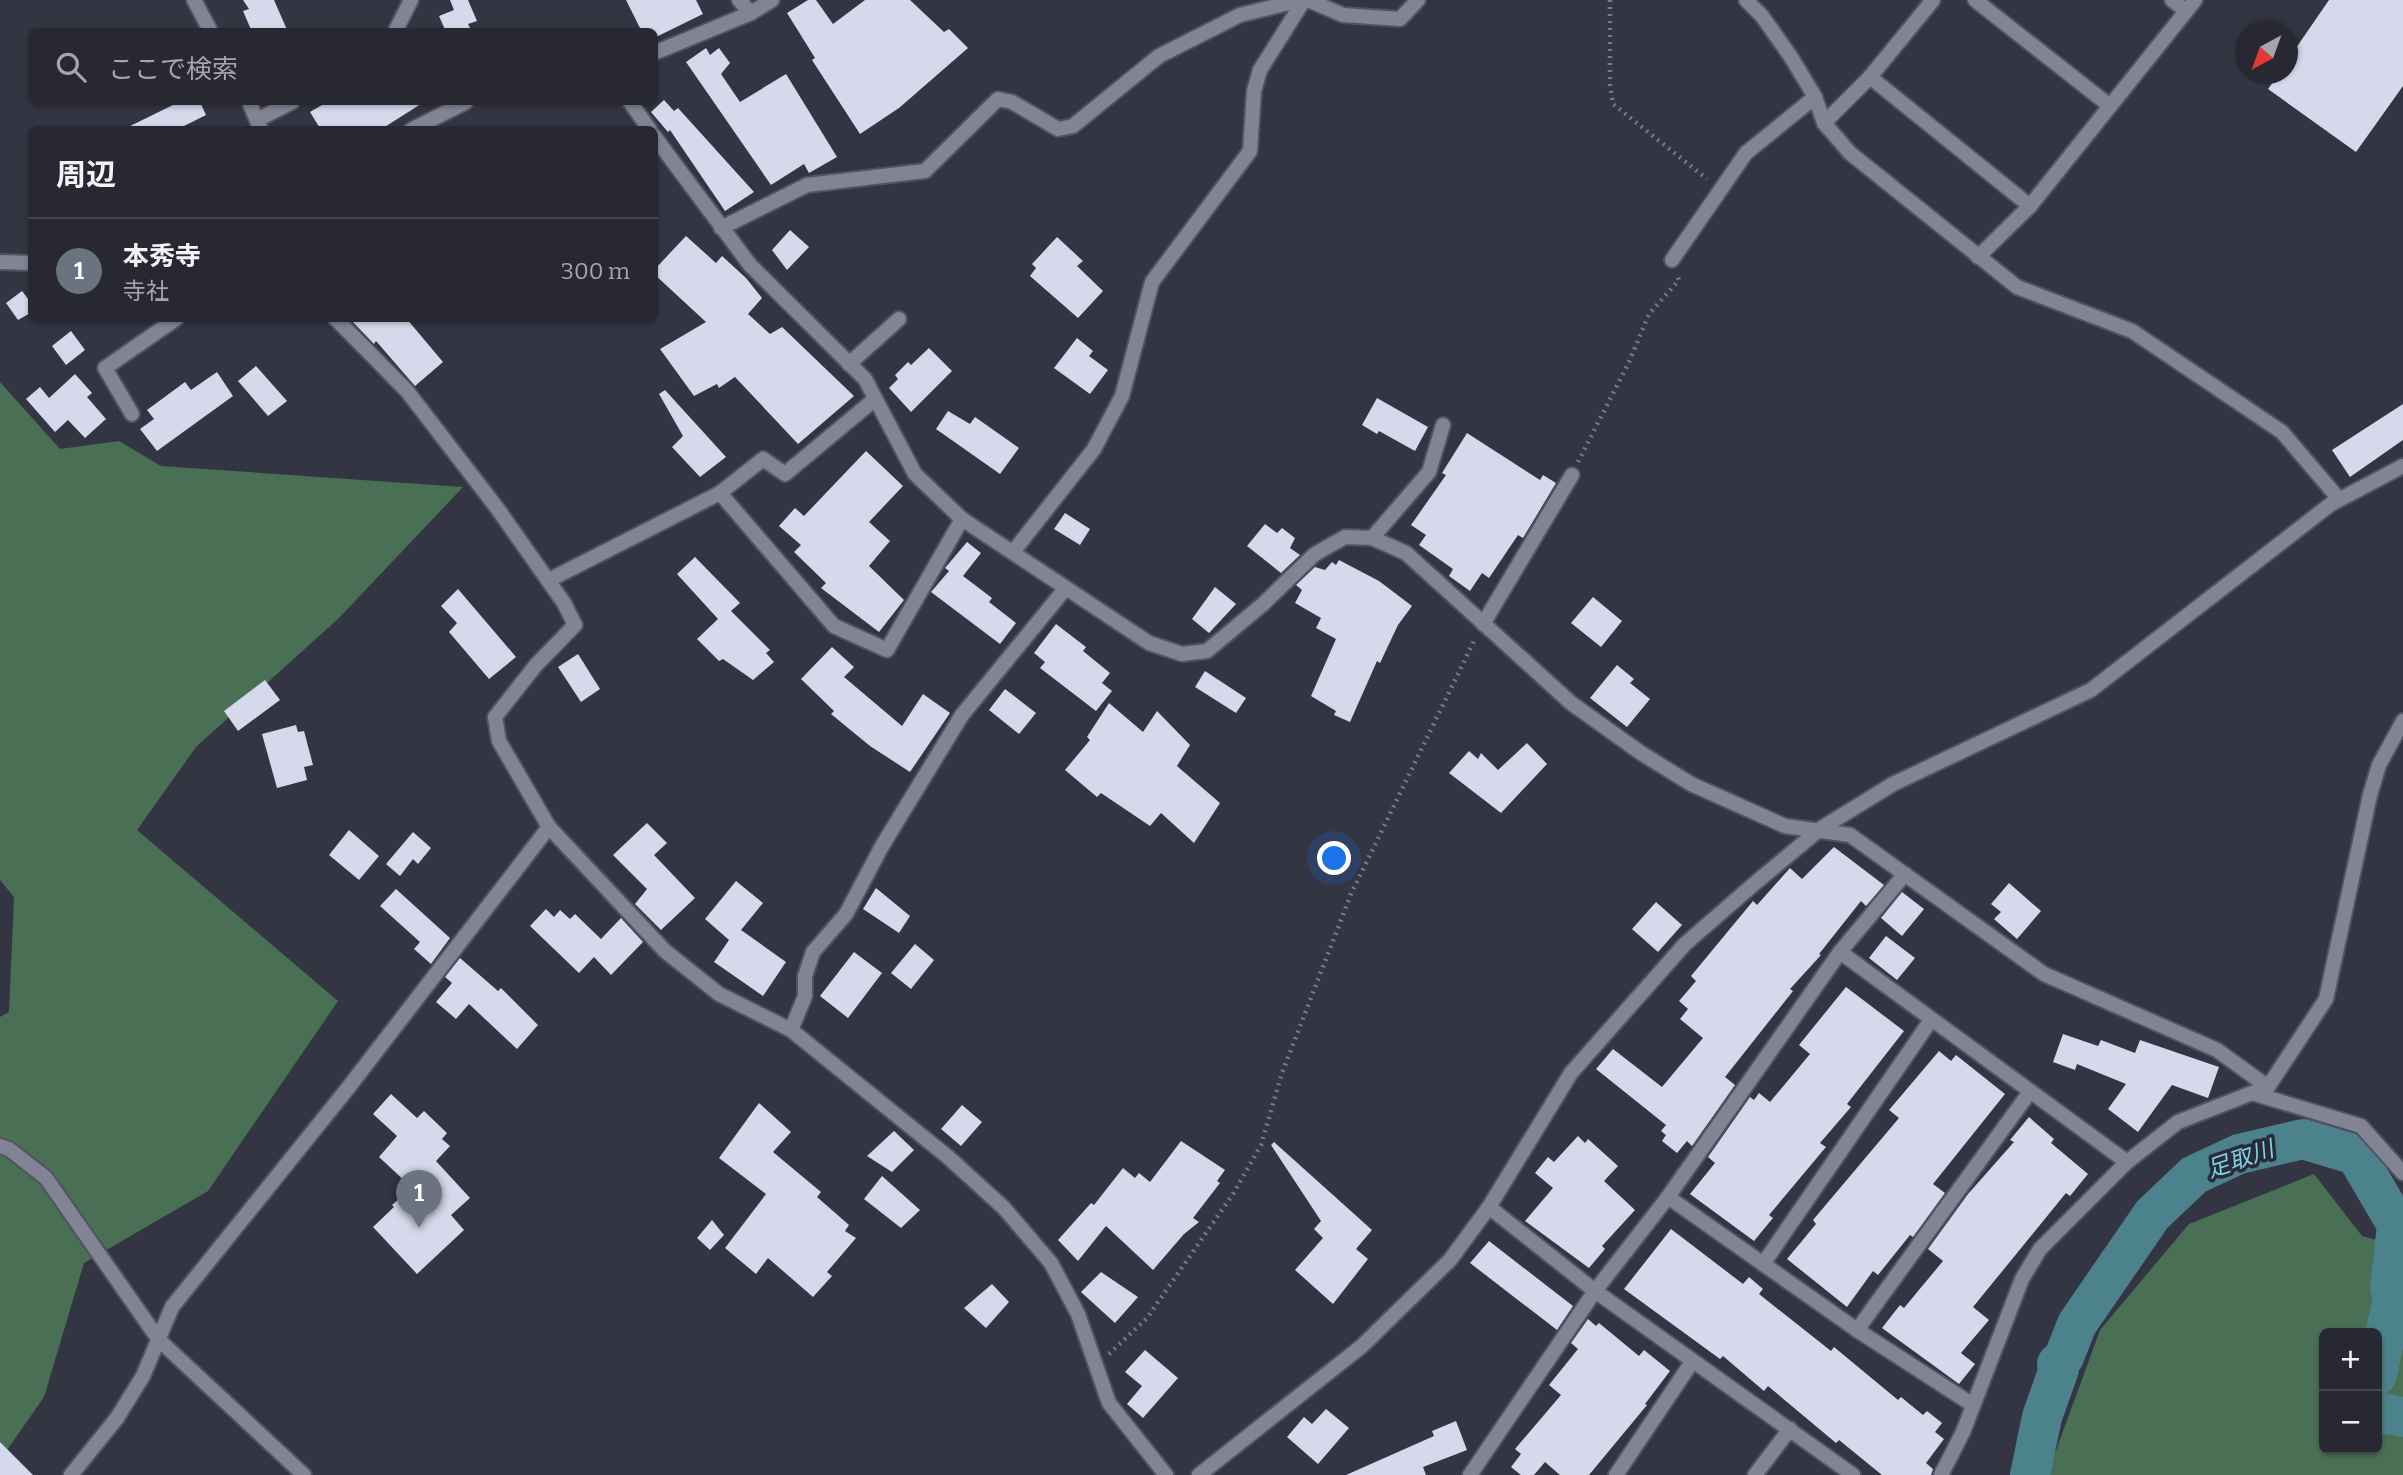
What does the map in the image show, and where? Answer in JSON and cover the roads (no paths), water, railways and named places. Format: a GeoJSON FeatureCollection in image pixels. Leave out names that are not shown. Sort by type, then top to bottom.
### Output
{"type":"FeatureCollection","features":[{"type":"Feature","properties":{"kind":"street"},"geometry":{"type":"LineString","coordinates":[[194,0],[209,28]]}},
{"type":"Feature","properties":{"kind":"street"},"geometry":{"type":"LineString","coordinates":[[397,28],[411,0]]}},
{"type":"Feature","properties":{"kind":"street"},"geometry":{"type":"LineString","coordinates":[[739,0],[751,13]]}},
{"type":"Feature","properties":{"kind":"street"},"geometry":{"type":"LineString","coordinates":[[658,51],[751,13],[772,0]]}},
{"type":"Feature","properties":{"kind":"street"},"geometry":{"type":"LineString","coordinates":[[721,228],[807,185],[925,171],[998,99],[1012,102],[1058,129],[1073,126],[1159,56],[1240,15],[1304,0],[1343,15],[1400,19],[1418,0]]}},
{"type":"Feature","properties":{"kind":"street"},"geometry":{"type":"LineString","coordinates":[[1013,552],[1094,449],[1116,407],[1140,336],[1152,282],[1250,151],[1254,91],[1260,70],[1304,0]]}},
{"type":"Feature","properties":{"kind":"street"},"geometry":{"type":"LineString","coordinates":[[1746,0],[1762,16],[1815,97],[1825,123],[1850,153],[2017,288],[2132,331],[2282,432],[2339,499]]}},
{"type":"Feature","properties":{"kind":"street"},"geometry":{"type":"LineString","coordinates":[[1825,123],[1870,77],[1933,0]]}},
{"type":"Feature","properties":{"kind":"street"},"geometry":{"type":"LineString","coordinates":[[1975,0],[2110,106]]}},
{"type":"Feature","properties":{"kind":"street"},"geometry":{"type":"LineString","coordinates":[[1978,257],[2030,206],[2191,6],[2172,0]]}},
{"type":"Feature","properties":{"kind":"street"},"geometry":{"type":"LineString","coordinates":[[1870,77],[2030,206]]}},
{"type":"Feature","properties":{"kind":"street"},"geometry":{"type":"LineString","coordinates":[[1672,260],[1718,189],[1746,153],[1815,97]]}},
{"type":"Feature","properties":{"kind":"street"},"geometry":{"type":"LineString","coordinates":[[250,105],[260,124],[288,105]]}},
{"type":"Feature","properties":{"kind":"street"},"geometry":{"type":"LineString","coordinates":[[418,126],[457,105]]}},
{"type":"Feature","properties":{"kind":"street"},"geometry":{"type":"LineString","coordinates":[[632,105],[647,126]]}},
{"type":"Feature","properties":{"kind":"street"},"geometry":{"type":"LineString","coordinates":[[658,141],[750,265],[865,379],[915,474],[962,519],[1149,643],[1182,654],[1207,651],[1262,605],[1315,554],[1345,537],[1371,538],[1406,553],[1571,703],[1641,753],[1691,784],[1785,825],[1850,835],[2044,974],[2217,1049],[2268,1087]]}},
{"type":"Feature","properties":{"kind":"street"},"geometry":{"type":"LineString","coordinates":[[0,262],[28,263]]}},
{"type":"Feature","properties":{"kind":"street"},"geometry":{"type":"LineString","coordinates":[[849,364],[899,319]]}},
{"type":"Feature","properties":{"kind":"street"},"geometry":{"type":"LineString","coordinates":[[132,414],[105,368],[171,322]]}},
{"type":"Feature","properties":{"kind":"street"},"geometry":{"type":"LineString","coordinates":[[339,322],[407,391],[549,580],[575,625],[536,665],[495,718],[499,741],[549,827],[665,951],[719,994],[791,1030],[948,1157],[1004,1208],[1051,1263],[1079,1314],[1109,1403],[1166,1475]]}},
{"type":"Feature","properties":{"kind":"street"},"geometry":{"type":"LineString","coordinates":[[549,580],[720,493],[763,459],[785,474],[875,399]]}},
{"type":"Feature","properties":{"kind":"street"},"geometry":{"type":"LineString","coordinates":[[1371,538],[1429,471],[1443,425]]}},
{"type":"Feature","properties":{"kind":"street"},"geometry":{"type":"LineString","coordinates":[[1199,1475],[1362,1346],[1450,1260],[1489,1208],[1571,1073],[1685,944],[1820,829],[1893,784],[2091,690],[2339,499],[2403,466]]}},
{"type":"Feature","properties":{"kind":"street"},"geometry":{"type":"LineString","coordinates":[[1483,624],[1572,475]]}},
{"type":"Feature","properties":{"kind":"street"},"geometry":{"type":"LineString","coordinates":[[720,493],[834,626],[887,650],[962,519]]}},
{"type":"Feature","properties":{"kind":"street"},"geometry":{"type":"LineString","coordinates":[[791,1030],[805,996],[805,976],[813,952],[846,914],[882,846],[962,715],[1065,589]]}},
{"type":"Feature","properties":{"kind":"street"},"geometry":{"type":"LineString","coordinates":[[1941,1475],[1973,1405],[2022,1279],[2040,1249],[2127,1162],[2178,1122],[2268,1087],[2326,999],[2370,795],[2379,765],[2403,721]]}},
{"type":"Feature","properties":{"kind":"street"},"geometry":{"type":"LineString","coordinates":[[71,1475],[117,1418],[144,1376],[172,1307],[340,1098],[549,827]]}},
{"type":"Feature","properties":{"kind":"street"},"geometry":{"type":"LineString","coordinates":[[1469,1475],[1595,1291],[1668,1197],[1840,952],[1905,874]]}},
{"type":"Feature","properties":{"kind":"street"},"geometry":{"type":"LineString","coordinates":[[1840,952],[2029,1093],[2127,1162]]}},
{"type":"Feature","properties":{"kind":"street"},"geometry":{"type":"LineString","coordinates":[[1763,1264],[1931,1020]]}},
{"type":"Feature","properties":{"kind":"street"},"geometry":{"type":"LineString","coordinates":[[1857,1330],[2029,1093]]}},
{"type":"Feature","properties":{"kind":"street"},"geometry":{"type":"LineString","coordinates":[[2252,1093],[2361,1126],[2403,1173]]}},
{"type":"Feature","properties":{"kind":"street"},"geometry":{"type":"LineString","coordinates":[[0,1146],[9,1149],[46,1178],[159,1340],[304,1475]]}},
{"type":"Feature","properties":{"kind":"street"},"geometry":{"type":"LineString","coordinates":[[1668,1197],[1857,1330],[1973,1405]]}},
{"type":"Feature","properties":{"kind":"street"},"geometry":{"type":"LineString","coordinates":[[1489,1208],[1595,1291],[1853,1475]]}},
{"type":"Feature","properties":{"kind":"street"},"geometry":{"type":"LineString","coordinates":[[1616,1475],[1692,1362]]}},
{"type":"Feature","properties":{"kind":"street"},"geometry":{"type":"LineString","coordinates":[[1755,1475],[1790,1429]]}},
{"type":"Feature","properties":{"kind":"waterway","name":"足取川"},"geometry":{"type":"LineString","coordinates":[[2030,1475],[2042,1417],[2059,1369],[2057,1364],[2064,1357],[2077,1324],[2152,1215],[2194,1175],[2239,1154],[2303,1139],[2356,1155],[2397,1225],[2390,1288],[2394,1292],[2382,1351]]}},
{"type":"Feature","properties":{"kind":"waterway","name":"足取川"},"geometry":{"type":"LineString","coordinates":[[2382,1413],[2403,1417]]}},
{"type":"Feature","properties":{"kind":"place","name":"本秀寺"},"geometry":{"type":"Point","coordinates":[419,1228]}}]}
